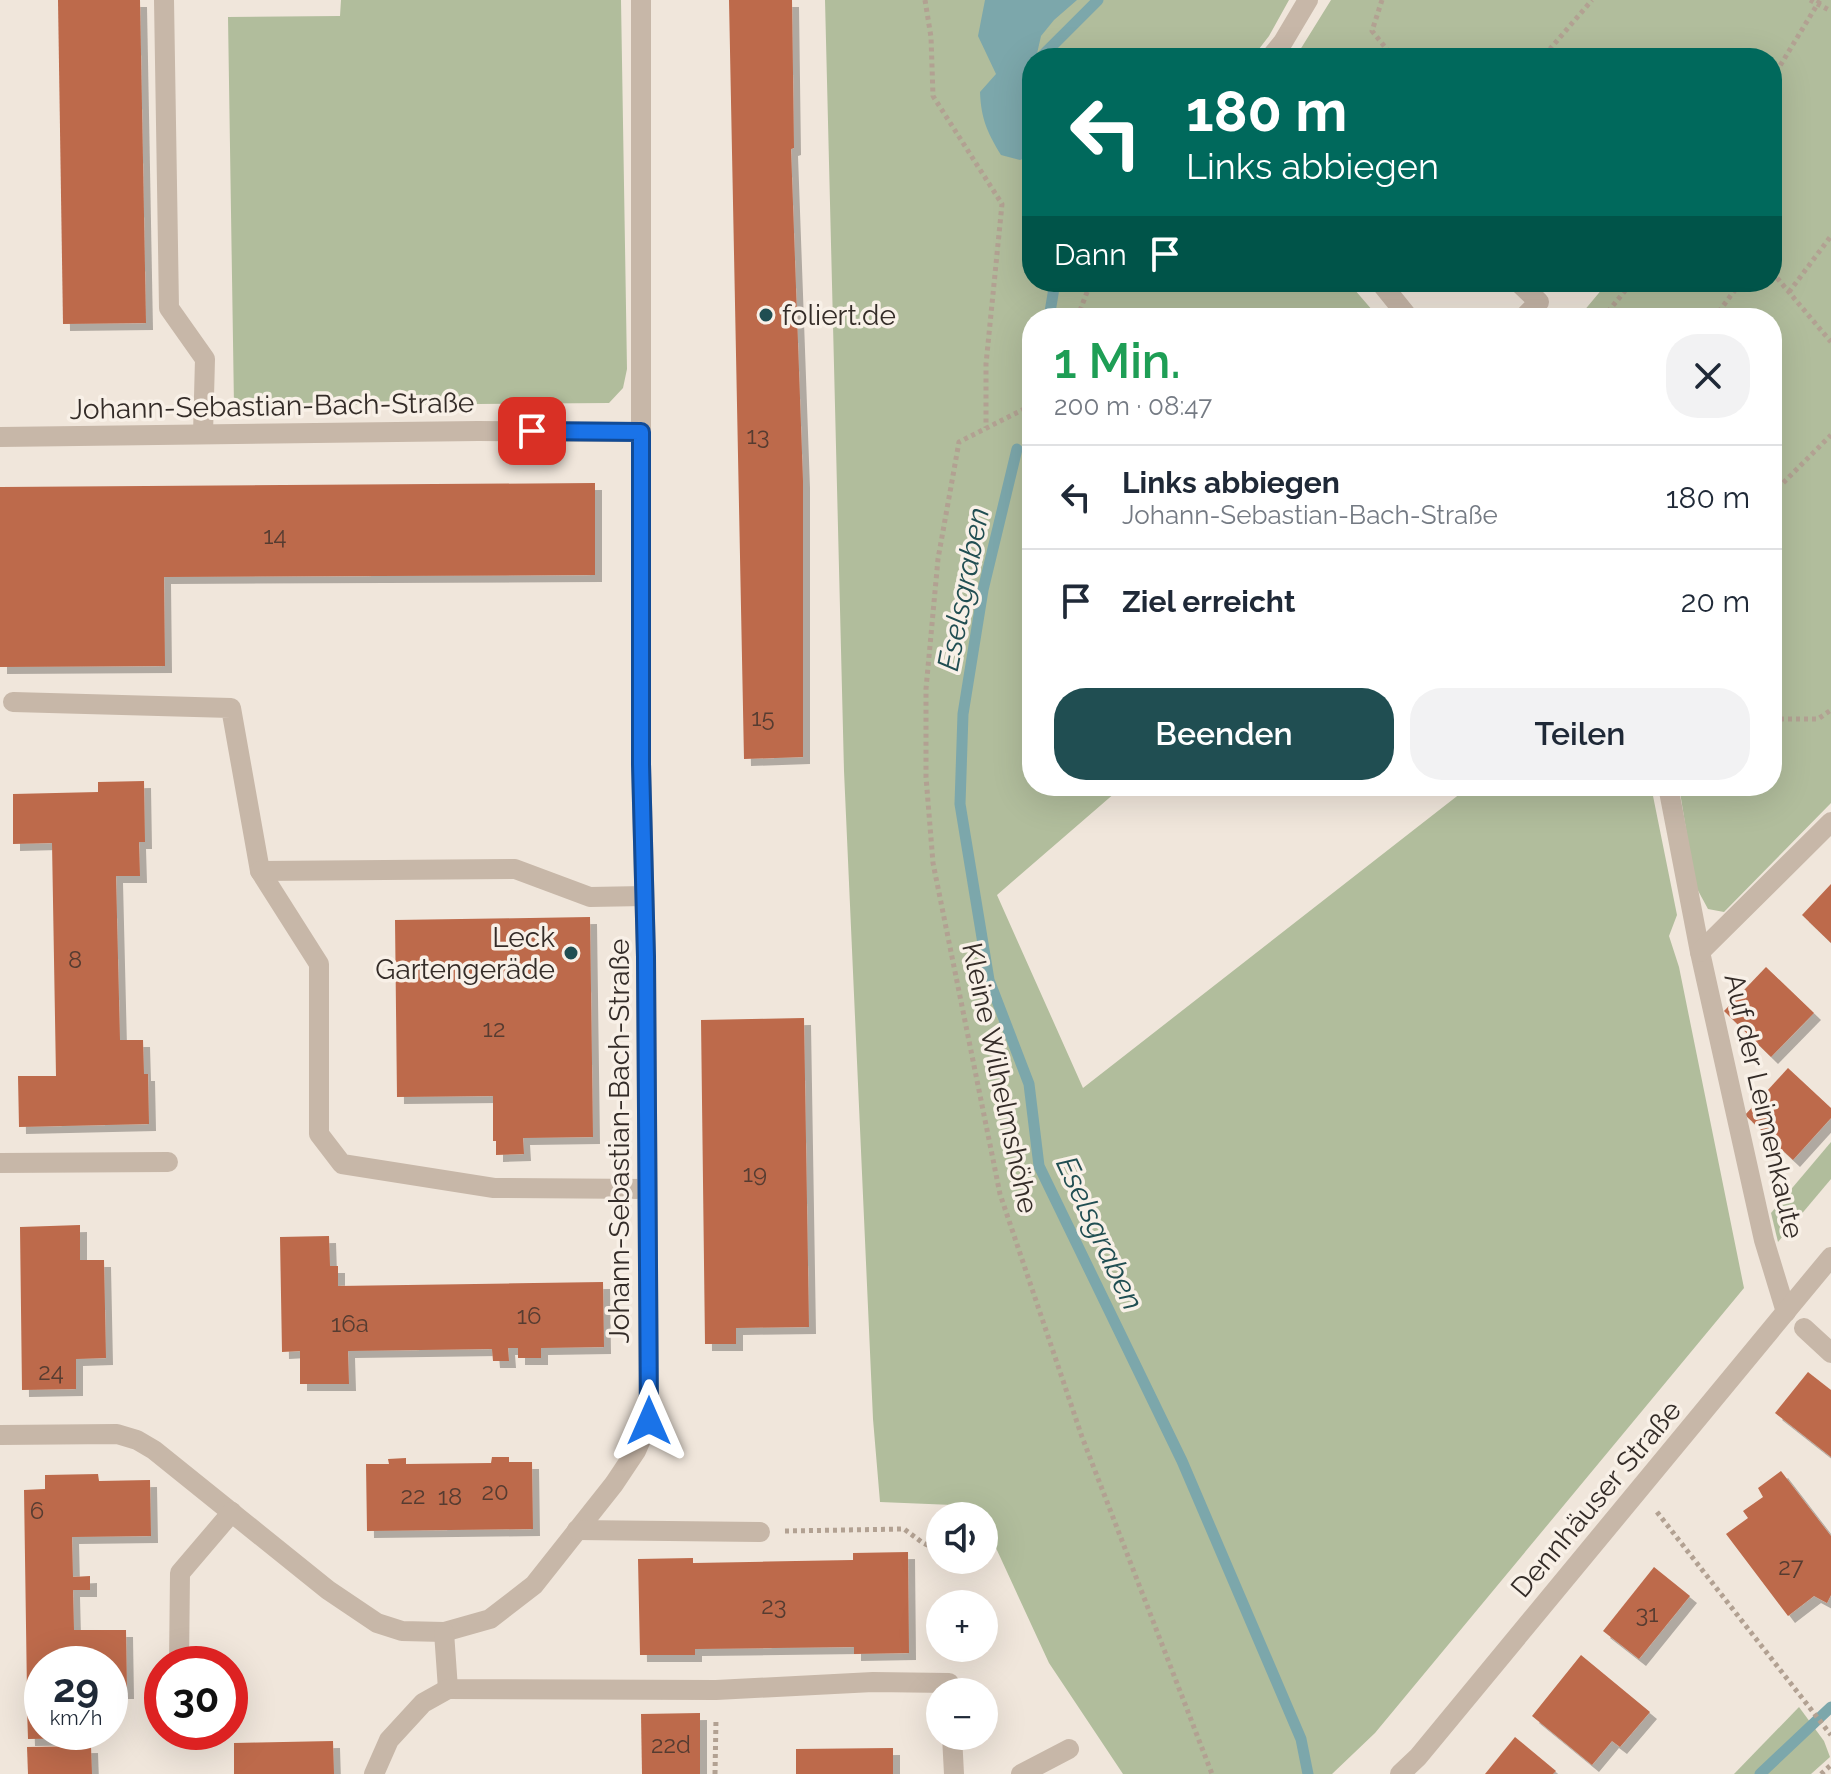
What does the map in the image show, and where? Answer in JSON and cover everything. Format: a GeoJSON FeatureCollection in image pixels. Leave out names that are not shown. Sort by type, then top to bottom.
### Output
{"type":"FeatureCollection","features":[{"type":"Feature","properties":{"kind":"street"},"geometry":{"type":"LineString","coordinates":[[164,0],[169,308],[205,359],[203,434]]}},
{"type":"Feature","properties":{"kind":"street","name":"Johann-Sebastian-Bach-Straße"},"geometry":{"type":"LineString","coordinates":[[0,1435],[117,1434],[137,1440],[154,1450],[328,1590],[377,1623],[402,1631],[444,1632],[490,1619],[501,1611],[534,1585],[614,1484],[636,1451],[649,1421],[641,764],[641,0]]}},
{"type":"Feature","properties":{"kind":"street"},"geometry":{"type":"LineString","coordinates":[[1278,48],[1308,0]]}},
{"type":"Feature","properties":{"kind":"street"},"geometry":{"type":"LineString","coordinates":[[1388,292],[1401,308]]}},
{"type":"Feature","properties":{"kind":"street"},"geometry":{"type":"LineString","coordinates":[[1528,292],[1539,302],[1533,308]]}},
{"type":"Feature","properties":{"kind":"street","name":"Johann-Sebastian-Bach-Straße"},"geometry":{"type":"LineString","coordinates":[[0,437],[641,432]]}},
{"type":"Feature","properties":{"kind":"street"},"geometry":{"type":"LineString","coordinates":[[13,702],[231,708],[260,871],[319,964],[319,1134],[342,1164],[494,1188],[647,1189]]}},
{"type":"Feature","properties":{"kind":"street"},"geometry":{"type":"LineString","coordinates":[[1670,796],[1700,952]]}},
{"type":"Feature","properties":{"kind":"street","name":"Auf der Leimenkaute"},"geometry":{"type":"LineString","coordinates":[[1786,1312],[1764,1240],[1700,952],[1831,822]]}},
{"type":"Feature","properties":{"kind":"street"},"geometry":{"type":"LineString","coordinates":[[260,871],[515,869],[590,897],[644,896]]}},
{"type":"Feature","properties":{"kind":"street"},"geometry":{"type":"LineString","coordinates":[[0,1163],[168,1162]]}},
{"type":"Feature","properties":{"kind":"street","name":"Dennhäuser Straße"},"geometry":{"type":"LineString","coordinates":[[1400,1774],[1418,1757],[1831,1257]]}},
{"type":"Feature","properties":{"kind":"street"},"geometry":{"type":"LineString","coordinates":[[1804,1328],[1831,1353]]}},
{"type":"Feature","properties":{"kind":"street"},"geometry":{"type":"LineString","coordinates":[[179,1646],[180,1573],[232,1512]]}},
{"type":"Feature","properties":{"kind":"street"},"geometry":{"type":"LineString","coordinates":[[577,1530],[760,1532]]}},
{"type":"Feature","properties":{"kind":"street"},"geometry":{"type":"LineString","coordinates":[[444,1632],[448,1689]]}},
{"type":"Feature","properties":{"kind":"street"},"geometry":{"type":"LineString","coordinates":[[374,1774],[389,1740],[423,1703],[448,1689],[716,1690],[873,1682],[926,1683]]}},
{"type":"Feature","properties":{"kind":"street"},"geometry":{"type":"LineString","coordinates":[[1021,1774],[1069,1749]]}},
{"type":"Feature","properties":{"kind":"street"},"geometry":{"type":"LineString","coordinates":[[953,1750],[954,1774]]}},
{"type":"Feature","properties":{"kind":"path"},"geometry":{"type":"LineString","coordinates":[[925,0],[931,37],[933,96],[1002,204],[986,364],[986,428]]}},
{"type":"Feature","properties":{"kind":"path"},"geometry":{"type":"LineString","coordinates":[[1382,0],[1372,31],[1386,48]]}},
{"type":"Feature","properties":{"kind":"path"},"geometry":{"type":"LineString","coordinates":[[1551,48],[1592,0]]}},
{"type":"Feature","properties":{"kind":"path"},"geometry":{"type":"LineString","coordinates":[[1810,0],[1819,2],[1831,11]]}},
{"type":"Feature","properties":{"kind":"path"},"geometry":{"type":"LineString","coordinates":[[1782,63],[1819,2]]}},
{"type":"Feature","properties":{"kind":"path"},"geometry":{"type":"LineString","coordinates":[[1789,292],[1831,236]]}},
{"type":"Feature","properties":{"kind":"path"},"geometry":{"type":"LineString","coordinates":[[1782,284],[1831,342]]}},
{"type":"Feature","properties":{"kind":"path"},"geometry":{"type":"LineString","coordinates":[[1611,308],[1624,292]]}},
{"type":"Feature","properties":{"kind":"path","name":"Kleine Wilhelmshöhe"},"geometry":{"type":"LineString","coordinates":[[1022,410],[959,442],[938,559],[926,689],[926,777],[933,863],[1000,1194],[1082,1437],[1212,1774]]}},
{"type":"Feature","properties":{"kind":"path"},"geometry":{"type":"LineString","coordinates":[[1782,484],[1831,435]]}},
{"type":"Feature","properties":{"kind":"path"},"geometry":{"type":"LineString","coordinates":[[1782,719],[1818,719],[1831,710]]}},
{"type":"Feature","properties":{"kind":"path"},"geometry":{"type":"LineString","coordinates":[[1640,1490],[1831,1735]]}},
{"type":"Feature","properties":{"kind":"path"},"geometry":{"type":"LineString","coordinates":[[760,1532],[904,1529],[926,1544]]}},
{"type":"Feature","properties":{"kind":"path"},"geometry":{"type":"LineString","coordinates":[[715,1774],[716,1690]]}},
{"type":"Feature","properties":{"kind":"path"},"geometry":{"type":"LineString","coordinates":[[1821,1774],[1831,1765]]}},
{"type":"Feature","properties":{"kind":"green space"},"geometry":{"type":"Polygon","coordinates":[[[341,0],[621,0],[627,369],[623,388],[609,403],[234,406],[228,17],[340,16],[341,0]]]}},
{"type":"Feature","properties":{"kind":"green space"},"geometry":{"type":"Polygon","coordinates":[[[825,0],[1289,0],[1260,48],[1022,48],[1022,292],[1357,292],[1370,308],[1022,308],[1022,796],[1111,796],[997,895],[1083,1088],[1457,796],[1653,796],[1677,915],[1669,936],[1679,967],[1744,1288],[1375,1733],[1332,1774],[1123,1774],[1049,1663],[998,1552],[998,1502],[880,1502],[873,1419],[844,771],[825,0]]]}},
{"type":"Feature","properties":{"kind":"green space"},"geometry":{"type":"Polygon","coordinates":[[[1331,0],[1831,0],[1831,803],[1724,912],[1708,909],[1695,885],[1681,796],[1782,796],[1782,308],[1586,308],[1600,292],[1782,292],[1782,48],[1301,48],[1331,0]]]}},
{"type":"Feature","properties":{"kind":"green space"},"geometry":{"type":"Polygon","coordinates":[[[1831,1142],[1831,1179],[1778,1242],[1771,1213],[1831,1142]]]}},
{"type":"Feature","properties":{"kind":"green space"},"geometry":{"type":"Polygon","coordinates":[[[1799,1707],[1824,1741],[1830,1757],[1811,1774],[1734,1774],[1799,1707]]]}},
{"type":"Feature","properties":{"kind":"water"},"geometry":{"type":"Polygon","coordinates":[[[985,0],[1077,0],[1041,36],[1038,48],[1022,48],[1020,160],[1001,155],[988,132],[980,92],[996,74],[978,36],[985,0]]]}},
{"type":"Feature","properties":{"kind":"building"},"geometry":{"type":"Polygon","coordinates":[[[58,0],[140,0],[146,323],[63,324],[58,0]]]}},
{"type":"Feature","properties":{"kind":"building"},"geometry":{"type":"Polygon","coordinates":[[[729,0],[792,0],[794,148],[791,149],[803,481],[803,757],[744,759],[729,0]]]}},
{"type":"Feature","properties":{"kind":"building"},"geometry":{"type":"Polygon","coordinates":[[[595,483],[595,575],[164,577],[165,666],[0,667],[0,487],[595,483]]]}},
{"type":"Feature","properties":{"kind":"building"},"geometry":{"type":"Polygon","coordinates":[[[144,781],[145,842],[139,842],[140,876],[116,876],[120,1040],[143,1040],[144,1074],[148,1074],[149,1124],[19,1127],[18,1076],[56,1076],[52,843],[13,844],[13,794],[98,792],[98,782],[144,781]]]}},
{"type":"Feature","properties":{"kind":"building"},"geometry":{"type":"Polygon","coordinates":[[[1831,884],[1831,943],[1802,915],[1831,884]]]}},
{"type":"Feature","properties":{"kind":"building"},"geometry":{"type":"Polygon","coordinates":[[[590,917],[593,1137],[523,1138],[524,1154],[496,1155],[493,1096],[397,1097],[395,920],[590,917]]]}},
{"type":"Feature","properties":{"kind":"building"},"geometry":{"type":"Polygon","coordinates":[[[1766,967],[1814,1013],[1771,1057],[1724,1011],[1766,967]]]}},
{"type":"Feature","properties":{"kind":"building"},"geometry":{"type":"Polygon","coordinates":[[[804,1018],[809,1327],[736,1328],[736,1344],[705,1344],[701,1020],[804,1018]]]}},
{"type":"Feature","properties":{"kind":"building"},"geometry":{"type":"Polygon","coordinates":[[[1788,1068],[1831,1108],[1831,1118],[1793,1160],[1745,1115],[1788,1068]]]}},
{"type":"Feature","properties":{"kind":"building"},"geometry":{"type":"Polygon","coordinates":[[[80,1225],[80,1260],[104,1260],[106,1358],[76,1359],[76,1389],[22,1390],[20,1227],[80,1225]]]}},
{"type":"Feature","properties":{"kind":"building"},"geometry":{"type":"Polygon","coordinates":[[[329,1236],[330,1266],[338,1266],[338,1286],[603,1282],[604,1347],[541,1348],[541,1358],[518,1358],[518,1348],[508,1348],[509,1361],[493,1361],[492,1349],[348,1351],[349,1384],[300,1384],[300,1351],[282,1352],[280,1237],[329,1236]]]}},
{"type":"Feature","properties":{"kind":"building"},"geometry":{"type":"Polygon","coordinates":[[[1808,1372],[1831,1390],[1831,1457],[1775,1413],[1808,1372]]]}},
{"type":"Feature","properties":{"kind":"building"},"geometry":{"type":"Polygon","coordinates":[[[492,1457],[509,1457],[509,1462],[532,1462],[533,1529],[367,1531],[366,1464],[389,1464],[388,1459],[406,1458],[406,1464],[491,1463],[492,1457]]]}},
{"type":"Feature","properties":{"kind":"building"},"geometry":{"type":"Polygon","coordinates":[[[1781,1471],[1831,1536],[1831,1595],[1827,1603],[1814,1596],[1788,1616],[1726,1534],[1748,1518],[1743,1511],[1763,1497],[1758,1488],[1781,1471]]]}},
{"type":"Feature","properties":{"kind":"building"},"geometry":{"type":"Polygon","coordinates":[[[98,1474],[99,1481],[150,1480],[151,1536],[72,1537],[73,1577],[90,1576],[90,1590],[73,1590],[74,1630],[126,1630],[126,1646],[26,1646],[24,1490],[45,1489],[45,1475],[98,1474]]]}},
{"type":"Feature","properties":{"kind":"building"},"geometry":{"type":"Polygon","coordinates":[[[908,1552],[909,1653],[854,1654],[854,1647],[695,1649],[695,1655],[640,1655],[638,1559],[693,1558],[693,1563],[853,1560],[853,1553],[908,1552]]]}},
{"type":"Feature","properties":{"kind":"building"},"geometry":{"type":"Polygon","coordinates":[[[1654,1567],[1690,1596],[1639,1659],[1603,1631],[1654,1567]]]}},
{"type":"Feature","properties":{"kind":"building"},"geometry":{"type":"Polygon","coordinates":[[[1581,1655],[1650,1712],[1620,1747],[1612,1741],[1592,1765],[1532,1716],[1581,1655]]]}},
{"type":"Feature","properties":{"kind":"building"},"geometry":{"type":"Polygon","coordinates":[[[700,1713],[700,1774],[642,1774],[641,1714],[700,1713]]]}},
{"type":"Feature","properties":{"kind":"building"},"geometry":{"type":"Polygon","coordinates":[[[1515,1737],[1556,1771],[1553,1774],[1485,1774],[1515,1737]]]}},
{"type":"Feature","properties":{"kind":"building"},"geometry":{"type":"Polygon","coordinates":[[[333,1741],[334,1774],[234,1774],[234,1750],[248,1750],[248,1743],[333,1741]]]}},
{"type":"Feature","properties":{"kind":"building"},"geometry":{"type":"Polygon","coordinates":[[[893,1748],[893,1774],[796,1774],[796,1749],[893,1748]]]}},
{"type":"Feature","properties":{"kind":"building"},"geometry":{"type":"Polygon","coordinates":[[[27,1750],[91,1750],[92,1774],[28,1774],[27,1750]]]}},
{"type":"Feature","properties":{"kind":"waterway","name":"Eselsgraben"},"geometry":{"type":"LineString","coordinates":[[1050,48],[1098,0]]}},
{"type":"Feature","properties":{"kind":"waterway","name":"Eselsgraben"},"geometry":{"type":"LineString","coordinates":[[1051,308],[1053,292]]}},
{"type":"Feature","properties":{"kind":"waterway","name":"Eselsgraben"},"geometry":{"type":"LineString","coordinates":[[1017,449],[983,590],[963,714],[960,804],[989,980],[1029,1084],[1039,1166],[1182,1461],[1301,1739],[1308,1774]]}},
{"type":"Feature","properties":{"kind":"waterway"},"geometry":{"type":"LineString","coordinates":[[1760,1774],[1831,1707]]}},
{"type":"Feature","properties":{"kind":"place","name":"foliert.de"},"geometry":{"type":"Point","coordinates":[766,315]}},
{"type":"Feature","properties":{"kind":"place","name":"Leck Gartengeräde"},"geometry":{"type":"Point","coordinates":[571,953]}},
{"type":"Feature","properties":{"kind":"route"},"geometry":{"type":"LineString","coordinates":[[532,431],[641,432],[641,764],[646,957],[649,1421]]}}]}
